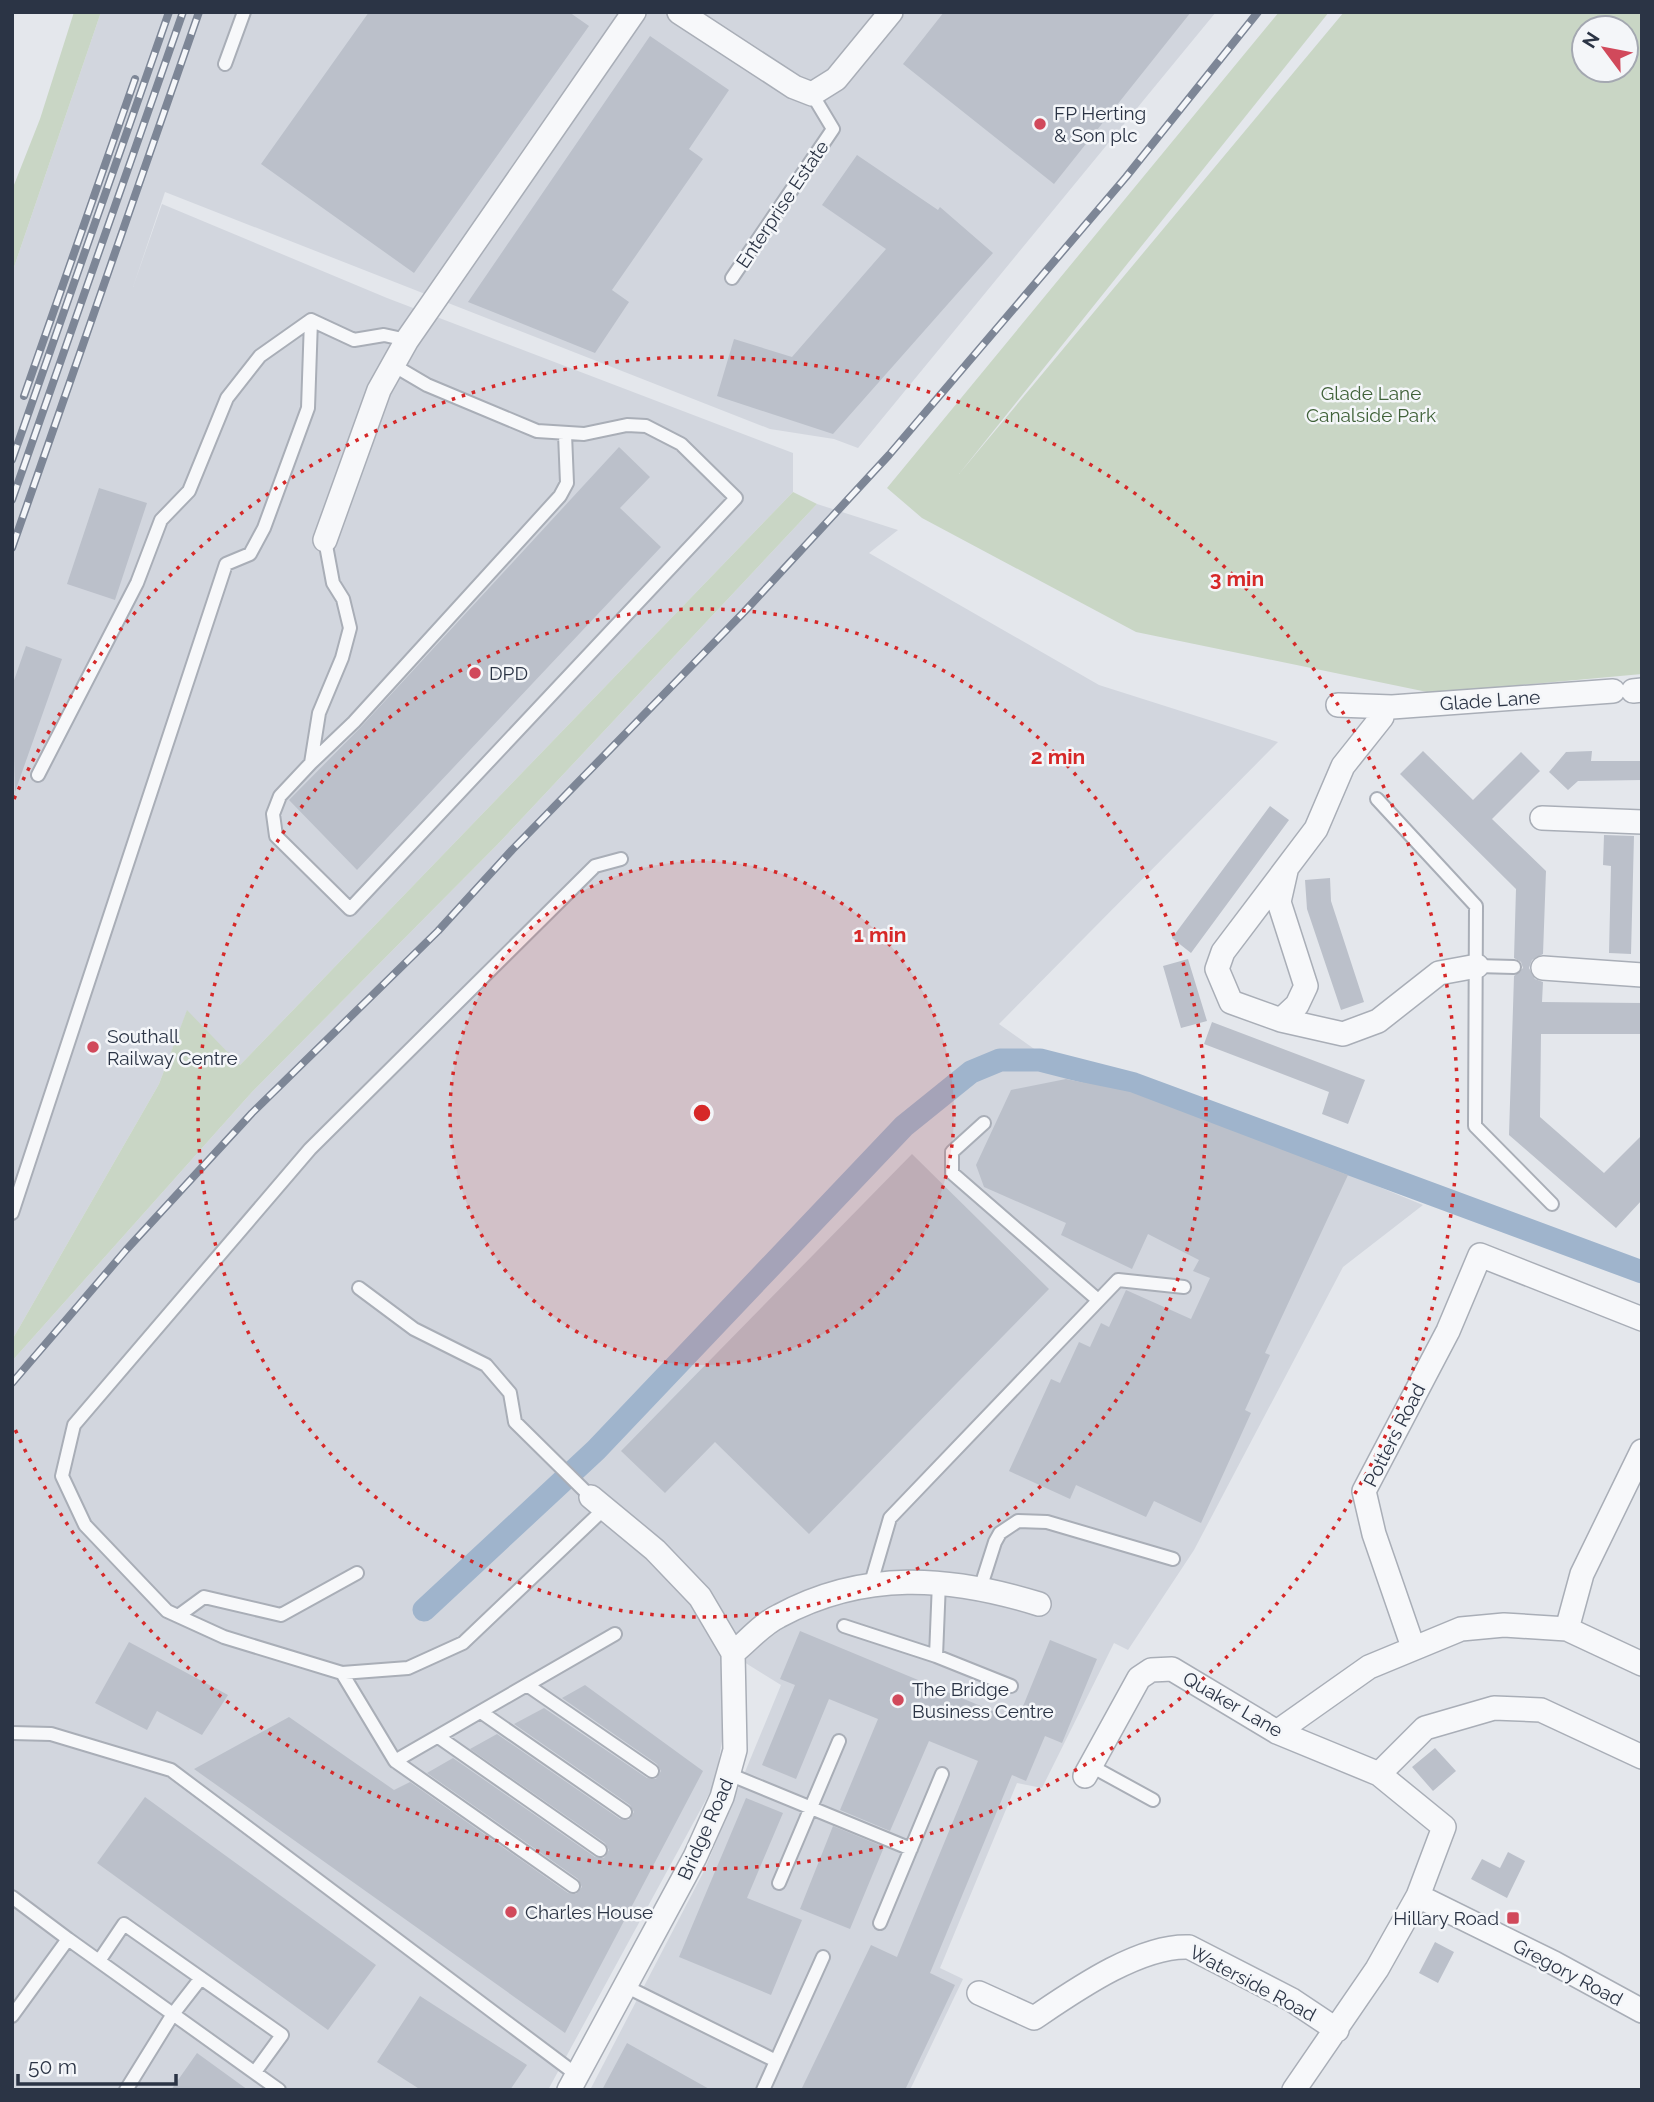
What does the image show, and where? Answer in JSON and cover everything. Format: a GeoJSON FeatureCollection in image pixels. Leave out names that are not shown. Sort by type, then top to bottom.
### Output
{"type":"FeatureCollection","features":[{"type":"Feature","properties":{"kind":"street"},"geometry":{"type":"LineString","coordinates":[[325,540],[379,390],[407,340],[634,12]]}},
{"type":"Feature","properties":{"kind":"street"},"geometry":{"type":"LineString","coordinates":[[679,12],[794,87],[812,94],[836,79],[891,12]]}},
{"type":"Feature","properties":{"kind":"street","name":"Glade Lane"},"geometry":{"type":"LineString","coordinates":[[1338,705],[1383,707],[1629,691]]}},
{"type":"Feature","properties":{"kind":"street"},"geometry":{"type":"LineString","coordinates":[[1383,707],[1382,717],[1343,766],[1316,829],[1223,952],[1217,970],[1231,1002],[1281,1020],[1331,1034],[1343,1034],[1378,1021],[1440,973],[1477,966]]}},
{"type":"Feature","properties":{"kind":"street"},"geometry":{"type":"LineString","coordinates":[[1542,818],[1642,822]]}},
{"type":"Feature","properties":{"kind":"street"},"geometry":{"type":"LineString","coordinates":[[1286,871],[1279,902],[1317,1017],[1331,1034]]}},
{"type":"Feature","properties":{"kind":"street"},"geometry":{"type":"LineString","coordinates":[[1543,968],[1642,975]]}},
{"type":"Feature","properties":{"kind":"street"},"geometry":{"type":"LineString","coordinates":[[1281,1020],[1297,1005],[1306,986]]}},
{"type":"Feature","properties":{"kind":"street","name":"Potters Road"},"geometry":{"type":"LineString","coordinates":[[1413,1647],[1374,1534],[1364,1491],[1448,1331],[1477,1262],[1642,1319]]}},
{"type":"Feature","properties":{"kind":"street"},"geometry":{"type":"LineString","coordinates":[[1567,1629],[1582,1574],[1641,1450]]}},
{"type":"Feature","properties":{"kind":"street","name":"Bridge Road"},"geometry":{"type":"LineString","coordinates":[[573,2082],[695,1857],[731,1775],[735,1750],[733,1653],[700,1597],[655,1550],[597,1503]]}},
{"type":"Feature","properties":{"kind":"street"},"geometry":{"type":"LineString","coordinates":[[733,1653],[777,1617],[820,1598],[871,1583],[939,1582],[1039,1604]]}},
{"type":"Feature","properties":{"kind":"street"},"geometry":{"type":"LineString","coordinates":[[1277,1732],[1369,1667],[1461,1629],[1504,1625],[1567,1629],[1642,1664]]}},
{"type":"Feature","properties":{"kind":"street","name":"Quaker Lane"},"geometry":{"type":"LineString","coordinates":[[1088,1771],[1139,1678],[1161,1668],[1172,1669],[1277,1732],[1353,1761],[1379,1774],[1444,1827],[1418,1895]]}},
{"type":"Feature","properties":{"kind":"street"},"geometry":{"type":"LineString","coordinates":[[1379,1774],[1425,1728],[1494,1708],[1541,1710],[1642,1757]]}},
{"type":"Feature","properties":{"kind":"street"},"geometry":{"type":"LineString","coordinates":[[1294,2090],[1377,1969],[1418,1895]]}},
{"type":"Feature","properties":{"kind":"street","name":"Gregory Road"},"geometry":{"type":"LineString","coordinates":[[1418,1895],[1554,1963],[1642,2011]]}},
{"type":"Feature","properties":{"kind":"street","name":"Waterside Road"},"geometry":{"type":"LineString","coordinates":[[979,1993],[1034,2018],[1079,1987],[1122,1966],[1172,1946],[1189,1947],[1292,2000],[1337,2030]]}},
{"type":"Feature","properties":{"kind":"lane"},"geometry":{"type":"LineString","coordinates":[[225,64],[244,12]]}},
{"type":"Feature","properties":{"kind":"lane","name":"Enterprise Estate"},"geometry":{"type":"LineString","coordinates":[[732,278],[833,129],[812,94]]}},
{"type":"Feature","properties":{"kind":"lane"},"geometry":{"type":"LineString","coordinates":[[311,320],[354,340],[384,335],[407,340]]}},
{"type":"Feature","properties":{"kind":"lane"},"geometry":{"type":"LineString","coordinates":[[38,775],[126,606],[161,520],[189,491],[227,398],[260,356],[311,320]]}},
{"type":"Feature","properties":{"kind":"lane"},"geometry":{"type":"LineString","coordinates":[[12,1213],[226,564],[250,554],[264,528],[308,408],[311,320]]}},
{"type":"Feature","properties":{"kind":"lane"},"geometry":{"type":"LineString","coordinates":[[393,365],[427,386],[537,431],[565,434],[627,425],[646,426],[681,444],[736,498],[350,909],[276,836],[273,814],[280,796],[354,722],[561,496],[567,483],[565,434]]}},
{"type":"Feature","properties":{"kind":"lane"},"geometry":{"type":"LineString","coordinates":[[311,763],[319,713],[342,658],[350,628],[343,598],[333,583],[325,540]]}},
{"type":"Feature","properties":{"kind":"lane"},"geometry":{"type":"LineString","coordinates":[[1377,799],[1476,906],[1475,1126],[1552,1204]]}},
{"type":"Feature","properties":{"kind":"lane"},"geometry":{"type":"LineString","coordinates":[[359,1288],[414,1329],[486,1365],[510,1393],[515,1422],[597,1503],[463,1643],[408,1668],[342,1673],[224,1637],[167,1611],[85,1525],[62,1476],[74,1425],[310,1149],[595,866],[621,859]]}},
{"type":"Feature","properties":{"kind":"lane"},"geometry":{"type":"LineString","coordinates":[[1477,966],[1514,967]]}},
{"type":"Feature","properties":{"kind":"lane"},"geometry":{"type":"LineString","coordinates":[[984,1123],[952,1152],[952,1173],[1098,1300]]}},
{"type":"Feature","properties":{"kind":"lane"},"geometry":{"type":"LineString","coordinates":[[871,1583],[890,1518],[1118,1280],[1184,1287]]}},
{"type":"Feature","properties":{"kind":"lane"},"geometry":{"type":"LineString","coordinates":[[980,1589],[1000,1533],[1018,1521],[1047,1522],[1172,1559]]}},
{"type":"Feature","properties":{"kind":"lane"},"geometry":{"type":"LineString","coordinates":[[178,1616],[204,1597],[281,1615],[357,1573]]}},
{"type":"Feature","properties":{"kind":"lane"},"geometry":{"type":"LineString","coordinates":[[936,1656],[939,1582]]}},
{"type":"Feature","properties":{"kind":"lane"},"geometry":{"type":"LineString","coordinates":[[844,1626],[936,1656],[1011,1686]]}},
{"type":"Feature","properties":{"kind":"lane"},"geometry":{"type":"LineString","coordinates":[[395,1761],[440,1738],[615,1634]]}},
{"type":"Feature","properties":{"kind":"lane"},"geometry":{"type":"LineString","coordinates":[[342,1673],[395,1761],[573,1886]]}},
{"type":"Feature","properties":{"kind":"lane"},"geometry":{"type":"LineString","coordinates":[[527,1685],[652,1771]]}},
{"type":"Feature","properties":{"kind":"lane"},"geometry":{"type":"LineString","coordinates":[[481,1712],[625,1812]]}},
{"type":"Feature","properties":{"kind":"lane"},"geometry":{"type":"LineString","coordinates":[[12,1733],[51,1734],[171,1770],[573,2082]]}},
{"type":"Feature","properties":{"kind":"lane"},"geometry":{"type":"LineString","coordinates":[[440,1738],[600,1850]]}},
{"type":"Feature","properties":{"kind":"lane"},"geometry":{"type":"LineString","coordinates":[[779,1884],[839,1741]]}},
{"type":"Feature","properties":{"kind":"lane"},"geometry":{"type":"LineString","coordinates":[[1088,1771],[1153,1800]]}},
{"type":"Feature","properties":{"kind":"lane"},"geometry":{"type":"LineString","coordinates":[[880,1923],[942,1774]]}},
{"type":"Feature","properties":{"kind":"lane"},"geometry":{"type":"LineString","coordinates":[[731,1775],[911,1849]]}},
{"type":"Feature","properties":{"kind":"lane"},"geometry":{"type":"LineString","coordinates":[[12,1897],[276,2089]]}},
{"type":"Feature","properties":{"kind":"lane"},"geometry":{"type":"LineString","coordinates":[[99,1961],[124,1924],[282,2035],[255,2072]]}},
{"type":"Feature","properties":{"kind":"lane"},"geometry":{"type":"LineString","coordinates":[[12,2017],[68,1939]]}},
{"type":"Feature","properties":{"kind":"lane"},"geometry":{"type":"LineString","coordinates":[[763,2090],[823,1957]]}},
{"type":"Feature","properties":{"kind":"lane"},"geometry":{"type":"LineString","coordinates":[[126,2090],[173,2014],[201,1978]]}},
{"type":"Feature","properties":{"kind":"lane"},"geometry":{"type":"LineString","coordinates":[[625,1986],[776,2061]]}},
{"type":"Feature","properties":{"kind":"shaded area"},"geometry":{"type":"Polygon","coordinates":[[[101,12],[1216,12],[858,448],[834,439],[770,429],[165,192],[133,287],[162,204],[387,298],[793,453],[793,492],[240,1065],[187,1011],[159,1084],[12,1340],[12,273],[101,12]]]}},
{"type":"Feature","properties":{"kind":"shaded area"},"geometry":{"type":"Polygon","coordinates":[[[817,504],[898,530],[869,553],[1099,685],[1278,742],[999,1024],[1068,1073],[1146,1091],[1423,1205],[1343,1267],[1194,1550],[1128,1650],[1114,1643],[1042,1788],[1017,1783],[940,1968],[963,1979],[910,2090],[590,2090],[704,1871],[781,1685],[736,1657],[715,1783],[548,2090],[12,2090],[12,1361],[252,1092],[497,845],[817,504]]]}},
{"type":"Feature","properties":{"kind":"green space"},"geometry":{"type":"Polygon","coordinates":[[[74,12],[101,12],[12,273],[12,190],[40,119],[74,12]]]}},
{"type":"Feature","properties":{"kind":"green space","name":"Glade Lane Canalside Park"},"geometry":{"type":"Polygon","coordinates":[[[1279,12],[1329,12],[959,474],[1344,12],[1642,12],[1642,674],[1432,693],[1136,632],[922,518],[887,488],[1279,12]]]}},
{"type":"Feature","properties":{"kind":"green space"},"geometry":{"type":"Polygon","coordinates":[[[793,492],[817,504],[497,845],[252,1092],[12,1361],[12,1340],[159,1084],[187,1010],[240,1065],[793,492]]]}},
{"type":"Feature","properties":{"kind":"building"},"geometry":{"type":"Polygon","coordinates":[[[369,12],[569,12],[589,26],[414,273],[261,164],[369,12]]]}},
{"type":"Feature","properties":{"kind":"building","name":"FP Herting & Son plc"},"geometry":{"type":"Polygon","coordinates":[[[944,12],[1191,12],[1054,184],[903,64],[944,12]]]}},
{"type":"Feature","properties":{"kind":"building"},"geometry":{"type":"Polygon","coordinates":[[[650,36],[729,90],[689,149],[703,159],[612,290],[629,302],[595,353],[468,302],[650,36]]]}},
{"type":"Feature","properties":{"kind":"building"},"geometry":{"type":"Polygon","coordinates":[[[857,155],[938,210],[940,207],[993,253],[833,434],[717,396],[734,339],[792,357],[886,249],[822,205],[857,155]]]}},
{"type":"Feature","properties":{"kind":"building","name":"DPD"},"geometry":{"type":"Polygon","coordinates":[[[619,447],[650,477],[620,508],[661,547],[357,870],[289,800],[360,728],[619,447]]]}},
{"type":"Feature","properties":{"kind":"building"},"geometry":{"type":"Polygon","coordinates":[[[99,488],[147,503],[115,600],[67,584],[99,488]]]}},
{"type":"Feature","properties":{"kind":"building"},"geometry":{"type":"Polygon","coordinates":[[[26,646],[62,659],[15,792],[12,686],[26,646]]]}},
{"type":"Feature","properties":{"kind":"building"},"geometry":{"type":"Polygon","coordinates":[[[1423,751],[1473,800],[1521,752],[1540,771],[1492,819],[1546,871],[1543,954],[1532,960],[1529,968],[1535,979],[1543,982],[1542,1002],[1642,1003],[1642,1034],[1541,1034],[1540,1117],[1604,1173],[1642,1135],[1642,1200],[1616,1228],[1509,1135],[1514,976],[1523,968],[1521,962],[1514,958],[1516,889],[1400,774],[1423,751]]]}},
{"type":"Feature","properties":{"kind":"building"},"geometry":{"type":"Polygon","coordinates":[[[1592,751],[1591,761],[1642,761],[1642,780],[1578,781],[1568,790],[1549,772],[1566,752],[1592,751]]]}},
{"type":"Feature","properties":{"kind":"building"},"geometry":{"type":"Polygon","coordinates":[[[1270,806],[1289,820],[1191,953],[1172,938],[1270,806]]]}},
{"type":"Feature","properties":{"kind":"building"},"geometry":{"type":"Polygon","coordinates":[[[1604,835],[1634,836],[1631,954],[1609,953],[1611,866],[1603,865],[1604,835]]]}},
{"type":"Feature","properties":{"kind":"building"},"geometry":{"type":"Polygon","coordinates":[[[1330,878],[1331,901],[1364,1002],[1341,1010],[1307,909],[1305,880],[1330,878]]]}},
{"type":"Feature","properties":{"kind":"building"},"geometry":{"type":"Polygon","coordinates":[[[1188,959],[1207,1021],[1181,1028],[1163,966],[1188,959]]]}},
{"type":"Feature","properties":{"kind":"building"},"geometry":{"type":"Polygon","coordinates":[[[1212,1022],[1365,1080],[1348,1124],[1322,1114],[1329,1092],[1204,1044],[1212,1022]]]}},
{"type":"Feature","properties":{"kind":"building"},"geometry":{"type":"Polygon","coordinates":[[[1066,1079],[1130,1092],[1348,1175],[1265,1353],[1270,1355],[1245,1410],[1251,1413],[1201,1523],[1154,1501],[1146,1517],[1076,1485],[1070,1499],[1009,1471],[1051,1379],[1060,1383],[1079,1342],[1090,1347],[1101,1323],[1109,1327],[1126,1290],[1191,1319],[1210,1278],[1193,1271],[1199,1260],[1148,1234],[1132,1269],[1061,1235],[1066,1223],[984,1187],[976,1165],[1011,1090],[1066,1079]]]}},
{"type":"Feature","properties":{"kind":"building"},"geometry":{"type":"Polygon","coordinates":[[[912,1154],[1049,1289],[809,1534],[715,1442],[665,1493],[621,1451],[912,1154]]]}},
{"type":"Feature","properties":{"kind":"building"},"geometry":{"type":"Polygon","coordinates":[[[800,1631],[1017,1721],[1050,1640],[1097,1659],[1062,1743],[1045,1736],[1026,1781],[1012,1775],[930,1973],[955,1985],[905,2090],[801,2090],[871,1945],[897,1957],[978,1761],[929,1741],[890,1831],[840,1810],[878,1719],[829,1699],[796,1779],[762,1765],[795,1685],[780,1679],[800,1631]]]}},
{"type":"Feature","properties":{"kind":"building"},"geometry":{"type":"Polygon","coordinates":[[[129,1642],[228,1695],[202,1735],[157,1711],[147,1730],[95,1703],[129,1642]]]}},
{"type":"Feature","properties":{"kind":"building","name":"Charles House"},"geometry":{"type":"Polygon","coordinates":[[[585,1685],[703,1771],[565,2033],[194,1769],[289,1717],[394,1790],[410,1782],[568,1893],[576,1894],[582,1887],[578,1879],[427,1773],[453,1758],[595,1857],[604,1858],[609,1850],[605,1843],[470,1749],[497,1734],[620,1819],[629,1820],[634,1812],[630,1805],[514,1724],[544,1708],[647,1778],[656,1779],[661,1771],[657,1764],[562,1698],[585,1685]]]}},
{"type":"Feature","properties":{"kind":"building"},"geometry":{"type":"Polygon","coordinates":[[[1435,1748],[1456,1771],[1433,1791],[1412,1767],[1435,1748]]]}},
{"type":"Feature","properties":{"kind":"building"},"geometry":{"type":"Polygon","coordinates":[[[145,1797],[376,1965],[328,2030],[97,1863],[145,1797]]]}},
{"type":"Feature","properties":{"kind":"building"},"geometry":{"type":"Polygon","coordinates":[[[746,1798],[783,1813],[747,1898],[802,1920],[771,1995],[679,1957],[746,1798]]]}},
{"type":"Feature","properties":{"kind":"building"},"geometry":{"type":"Polygon","coordinates":[[[833,1826],[884,1847],[850,1929],[800,1909],[833,1826]]]}},
{"type":"Feature","properties":{"kind":"building"},"geometry":{"type":"Polygon","coordinates":[[[1508,1852],[1525,1861],[1507,1898],[1471,1879],[1482,1859],[1500,1868],[1508,1852]]]}},
{"type":"Feature","properties":{"kind":"building"},"geometry":{"type":"Polygon","coordinates":[[[1435,1942],[1454,1952],[1438,1983],[1419,1973],[1435,1942]]]}},
{"type":"Feature","properties":{"kind":"building"},"geometry":{"type":"Polygon","coordinates":[[[420,1996],[527,2065],[510,2090],[421,2090],[377,2062],[420,1996]]]}},
{"type":"Feature","properties":{"kind":"building"},"geometry":{"type":"Polygon","coordinates":[[[627,2043],[711,2090],[602,2090],[627,2043]]]}},
{"type":"Feature","properties":{"kind":"building"},"geometry":{"type":"Polygon","coordinates":[[[197,2053],[248,2090],[171,2090],[197,2053]]]}},
{"type":"Feature","properties":{"kind":"waterway"},"geometry":{"type":"LineString","coordinates":[[424,1610],[596,1450],[904,1126],[971,1072],[1000,1060],[1040,1060],[1134,1084],[1642,1272]]}},
{"type":"Feature","properties":{"kind":"railway"},"geometry":{"type":"LineString","coordinates":[[12,460],[169,12]]}},
{"type":"Feature","properties":{"kind":"railway"},"geometry":{"type":"LineString","coordinates":[[12,500],[183,12]]}},
{"type":"Feature","properties":{"kind":"railway"},"geometry":{"type":"LineString","coordinates":[[12,548],[199,12]]}},
{"type":"Feature","properties":{"kind":"railway"},"geometry":{"type":"LineString","coordinates":[[12,1383],[126,1250],[252,1113],[438,931],[512,850],[744,612],[889,455],[1126,177],[1258,12]]}},
{"type":"Feature","properties":{"kind":"railway"},"geometry":{"type":"LineString","coordinates":[[24,396],[135,79]]}},
{"type":"Feature","properties":{"kind":"place","name":"FP Herting & Son plc"},"geometry":{"type":"Point","coordinates":[1040,124]}},
{"type":"Feature","properties":{"kind":"place","name":"DPD"},"geometry":{"type":"Point","coordinates":[475,673]}},
{"type":"Feature","properties":{"kind":"place","name":"Southall Railway Centre"},"geometry":{"type":"Point","coordinates":[93,1047]}},
{"type":"Feature","properties":{"kind":"place","name":"The Bridge Business Centre"},"geometry":{"type":"Point","coordinates":[898,1700]}},
{"type":"Feature","properties":{"kind":"place","name":"Charles House"},"geometry":{"type":"Point","coordinates":[511,1912]}},
{"type":"Feature","properties":{"kind":"place","name":"Hillary Road"},"geometry":{"type":"Point","coordinates":[1513,1918]}}]}
